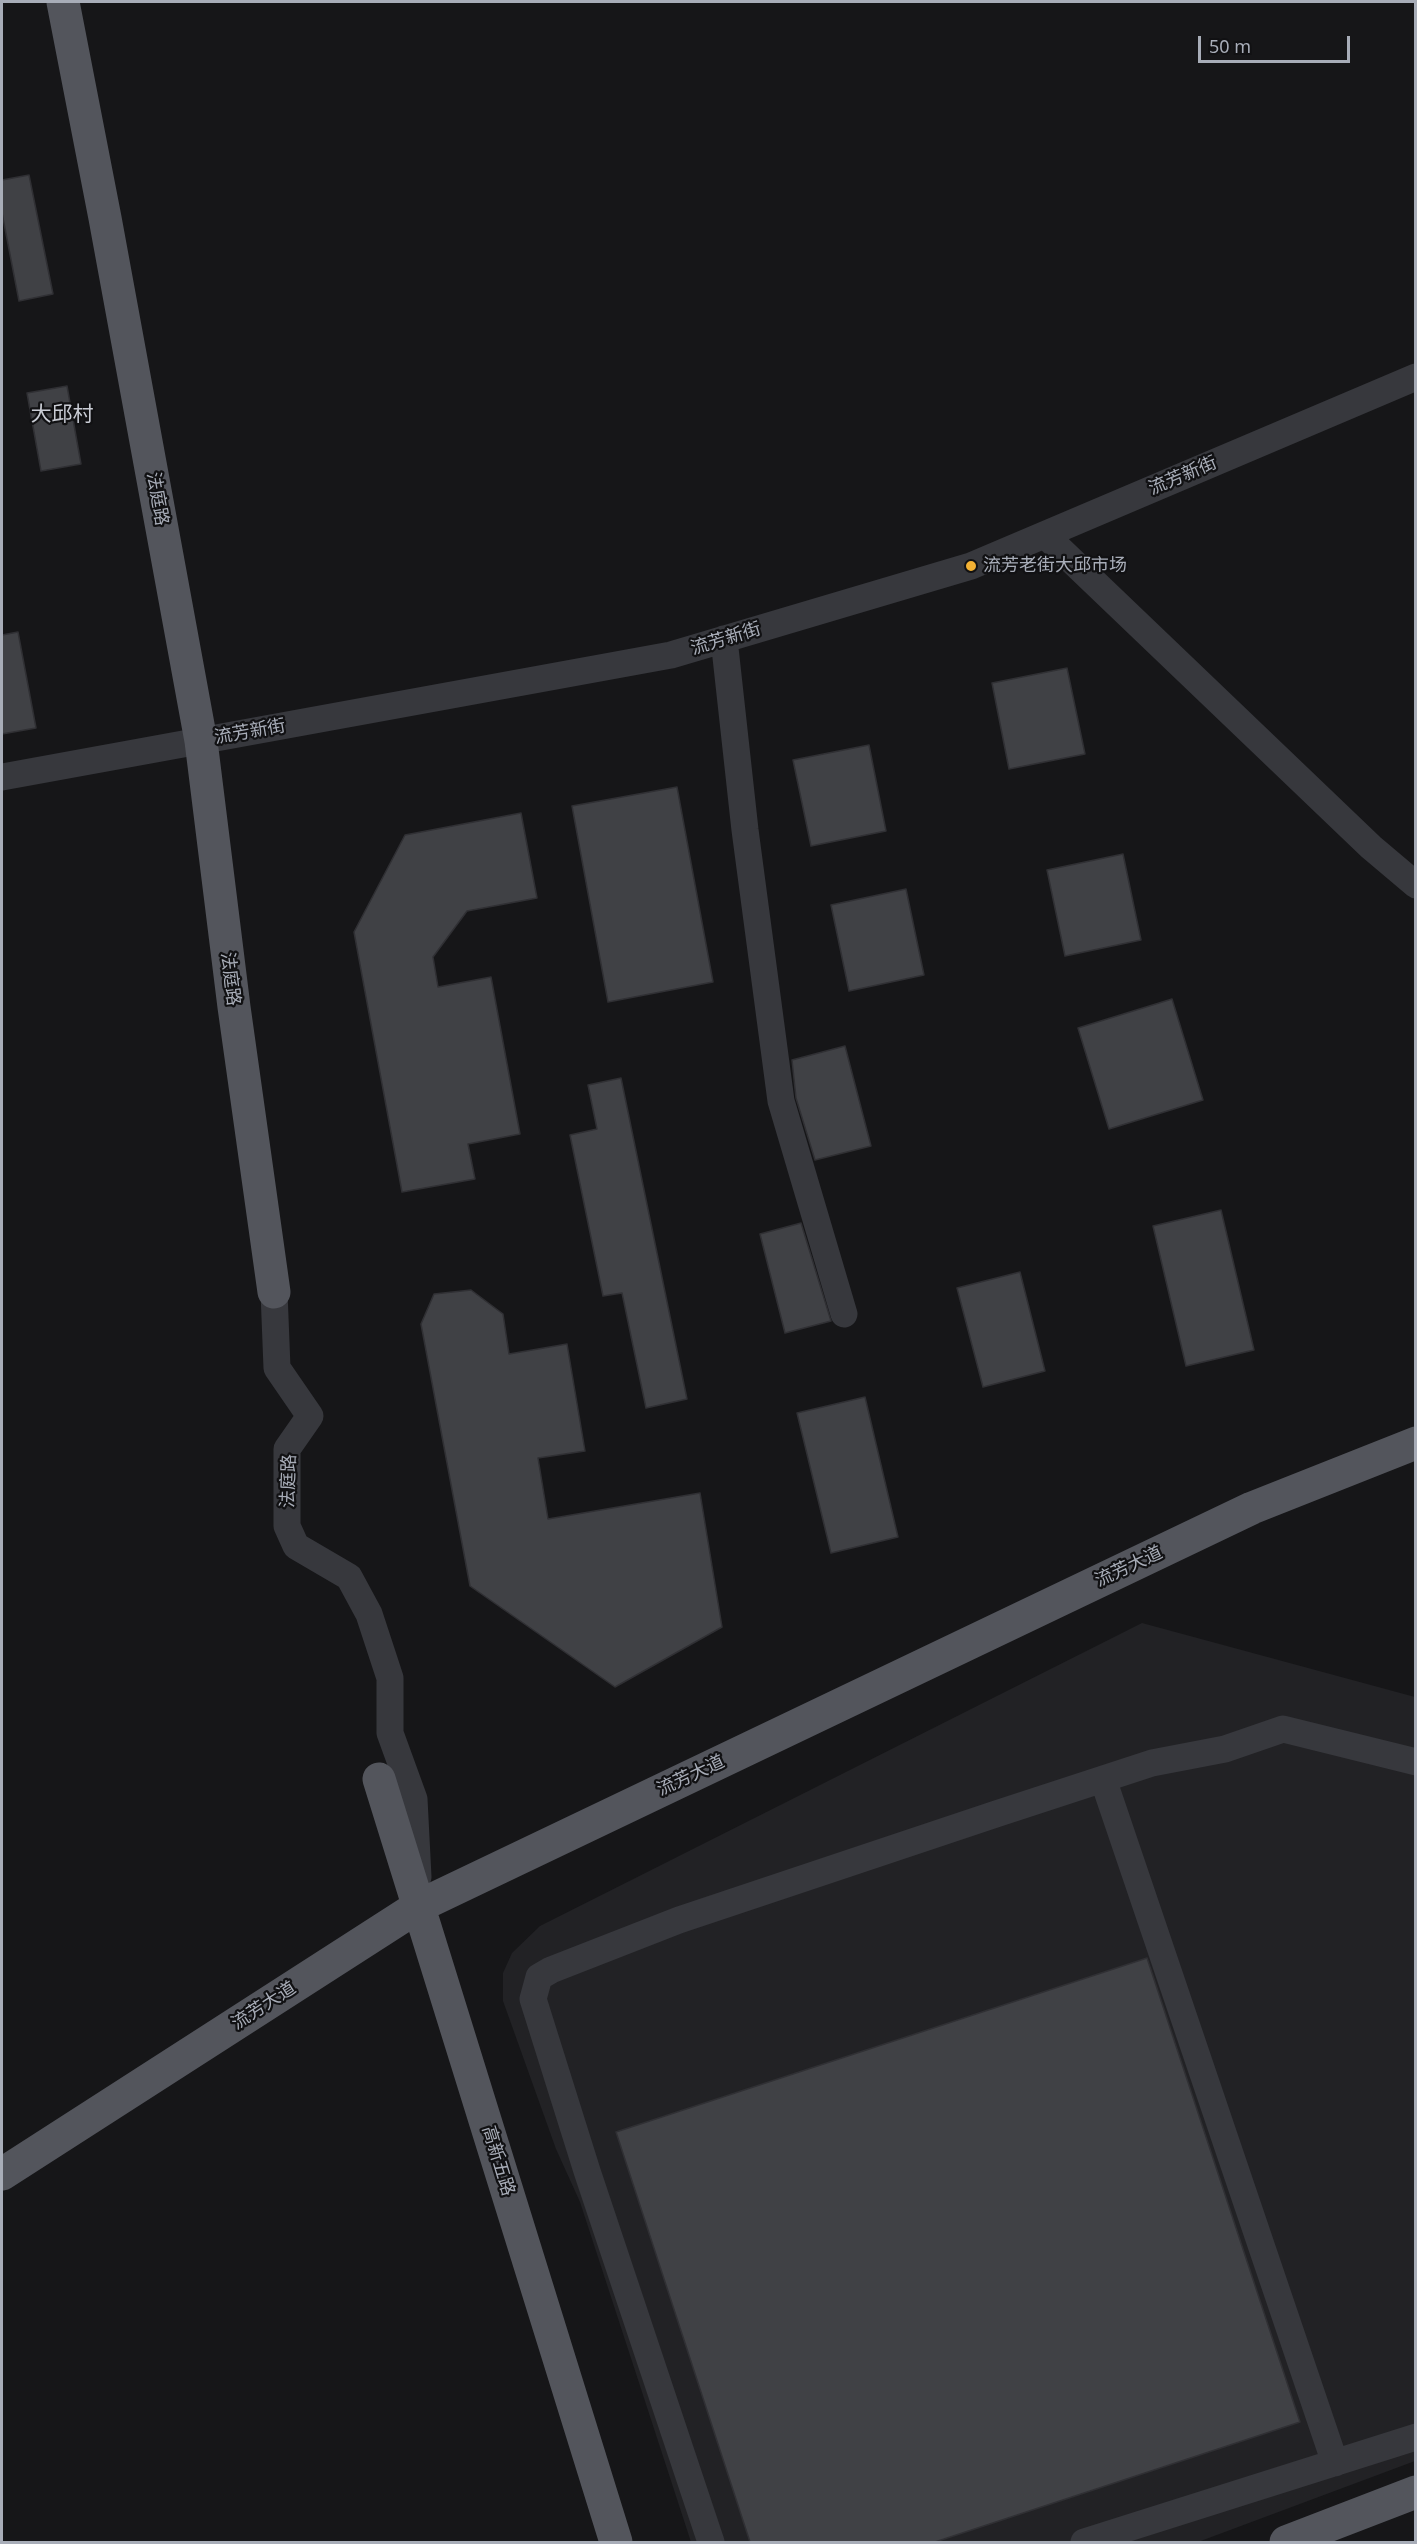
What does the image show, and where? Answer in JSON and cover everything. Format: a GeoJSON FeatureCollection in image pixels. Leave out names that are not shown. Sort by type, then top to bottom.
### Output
{"type":"FeatureCollection","features":[{"type":"Feature","properties":{"kind":"main road","name":"法庭路"},"geometry":{"type":"LineString","coordinates":[[63,2],[201,741],[234,1007],[274,1292]]}},
{"type":"Feature","properties":{"kind":"main road","name":"流芳大道"},"geometry":{"type":"LineString","coordinates":[[2,2174],[419,1906],[1252,1508],[1416,1443]]}},
{"type":"Feature","properties":{"kind":"main road","name":"高新五路"},"geometry":{"type":"LineString","coordinates":[[380,1779],[616,2542]]}},
{"type":"Feature","properties":{"kind":"main road"},"geometry":{"type":"LineString","coordinates":[[1286,2542],[1416,2492]]}},
{"type":"Feature","properties":{"kind":"main road"},"geometry":{"type":"LineString","coordinates":[[1349,2542],[1416,2517]]}},
{"type":"Feature","properties":{"kind":"street","name":"流芳新街"},"geometry":{"type":"LineString","coordinates":[[2,777],[671,655],[970,566],[1416,377]]}},
{"type":"Feature","properties":{"kind":"street"},"geometry":{"type":"LineString","coordinates":[[1045,535],[1371,847],[1416,885]]}},
{"type":"Feature","properties":{"kind":"street"},"geometry":{"type":"LineString","coordinates":[[723,639],[745,830],[781,1101],[844,1314]]}},
{"type":"Feature","properties":{"kind":"street","name":"法庭路"},"geometry":{"type":"LineString","coordinates":[[274,1292],[277,1368],[310,1416],[287,1449],[287,1526],[296,1546],[349,1577],[369,1614],[390,1678],[390,1733],[414,1799],[419,1906]]}},
{"type":"Feature","properties":{"kind":"street"},"geometry":{"type":"LineString","coordinates":[[711,2542],[587,2171],[533,1999],[539,1977],[551,1970],[679,1920],[1152,1763],[1225,1749],[1283,1729],[1416,1761]]}},
{"type":"Feature","properties":{"kind":"street"},"geometry":{"type":"LineString","coordinates":[[1103,1779],[1335,2463]]}},
{"type":"Feature","properties":{"kind":"street"},"geometry":{"type":"LineString","coordinates":[[1084,2542],[1416,2438]]}},
{"type":"Feature","properties":{"kind":"shaded area"},"geometry":{"type":"Polygon","coordinates":[[[1142,1623],[1415,1697],[1415,2461],[1198,2542],[691,2542],[580,2202],[556,2149],[503,2001],[503,1973],[512,1953],[540,1926],[1142,1623]]]}},
{"type":"Feature","properties":{"kind":"building"},"geometry":{"type":"Polygon","coordinates":[[[29,175],[53,294],[19,301],[2,213],[2,180],[29,175]]]}},
{"type":"Feature","properties":{"kind":"building"},"geometry":{"type":"Polygon","coordinates":[[[67,386],[81,464],[41,471],[27,393],[67,386]]]}},
{"type":"Feature","properties":{"kind":"building"},"geometry":{"type":"Polygon","coordinates":[[[18,632],[36,728],[2,734],[2,635],[18,632]]]}},
{"type":"Feature","properties":{"kind":"building"},"geometry":{"type":"Polygon","coordinates":[[[1067,668],[1085,754],[1009,769],[992,683],[1067,668]]]}},
{"type":"Feature","properties":{"kind":"building"},"geometry":{"type":"Polygon","coordinates":[[[869,745],[886,831],[811,846],[793,760],[869,745]]]}},
{"type":"Feature","properties":{"kind":"building"},"geometry":{"type":"Polygon","coordinates":[[[677,787],[713,982],[608,1002],[572,806],[677,787]]]}},
{"type":"Feature","properties":{"kind":"building"},"geometry":{"type":"Polygon","coordinates":[[[521,813],[537,898],[467,911],[433,957],[438,987],[491,977],[520,1134],[468,1144],[475,1179],[402,1192],[354,932],[405,835],[521,813]]]}},
{"type":"Feature","properties":{"kind":"building"},"geometry":{"type":"Polygon","coordinates":[[[1123,854],[1141,940],[1065,956],[1047,870],[1123,854]]]}},
{"type":"Feature","properties":{"kind":"building"},"geometry":{"type":"Polygon","coordinates":[[[906,889],[924,975],[849,991],[831,905],[906,889]]]}},
{"type":"Feature","properties":{"kind":"building"},"geometry":{"type":"Polygon","coordinates":[[[1172,999],[1203,1100],[1109,1129],[1078,1028],[1172,999]]]}},
{"type":"Feature","properties":{"kind":"building"},"geometry":{"type":"Polygon","coordinates":[[[845,1046],[871,1146],[815,1160],[796,1098],[792,1060],[845,1046]]]}},
{"type":"Feature","properties":{"kind":"building"},"geometry":{"type":"Polygon","coordinates":[[[621,1078],[687,1399],[646,1408],[622,1293],[603,1296],[570,1135],[597,1129],[588,1085],[621,1078]]]}},
{"type":"Feature","properties":{"kind":"building"},"geometry":{"type":"Polygon","coordinates":[[[1221,1210],[1254,1350],[1186,1366],[1153,1226],[1221,1210]]]}},
{"type":"Feature","properties":{"kind":"building"},"geometry":{"type":"Polygon","coordinates":[[[801,1223],[831,1321],[785,1333],[760,1234],[801,1223]]]}},
{"type":"Feature","properties":{"kind":"building"},"geometry":{"type":"Polygon","coordinates":[[[1020,1272],[1045,1371],[983,1387],[957,1288],[1020,1272]]]}},
{"type":"Feature","properties":{"kind":"building"},"geometry":{"type":"Polygon","coordinates":[[[471,1290],[503,1314],[509,1354],[567,1344],[585,1451],[538,1458],[548,1519],[700,1493],[722,1627],[615,1687],[470,1586],[421,1324],[434,1294],[471,1290]]]}},
{"type":"Feature","properties":{"kind":"building"},"geometry":{"type":"Polygon","coordinates":[[[865,1397],[898,1537],[831,1553],[797,1413],[865,1397]]]}},
{"type":"Feature","properties":{"kind":"building"},"geometry":{"type":"Polygon","coordinates":[[[1147,1958],[1300,2422],[935,2542],[750,2542],[616,2132],[1147,1958]]]}},
{"type":"Feature","properties":{"kind":"place","name":"流芳老街大邱市场"},"geometry":{"type":"Point","coordinates":[971,566]}},
{"type":"Feature","properties":{"kind":"district","name":"大邱村"},"geometry":{"type":"Point","coordinates":[62,415]}}]}
